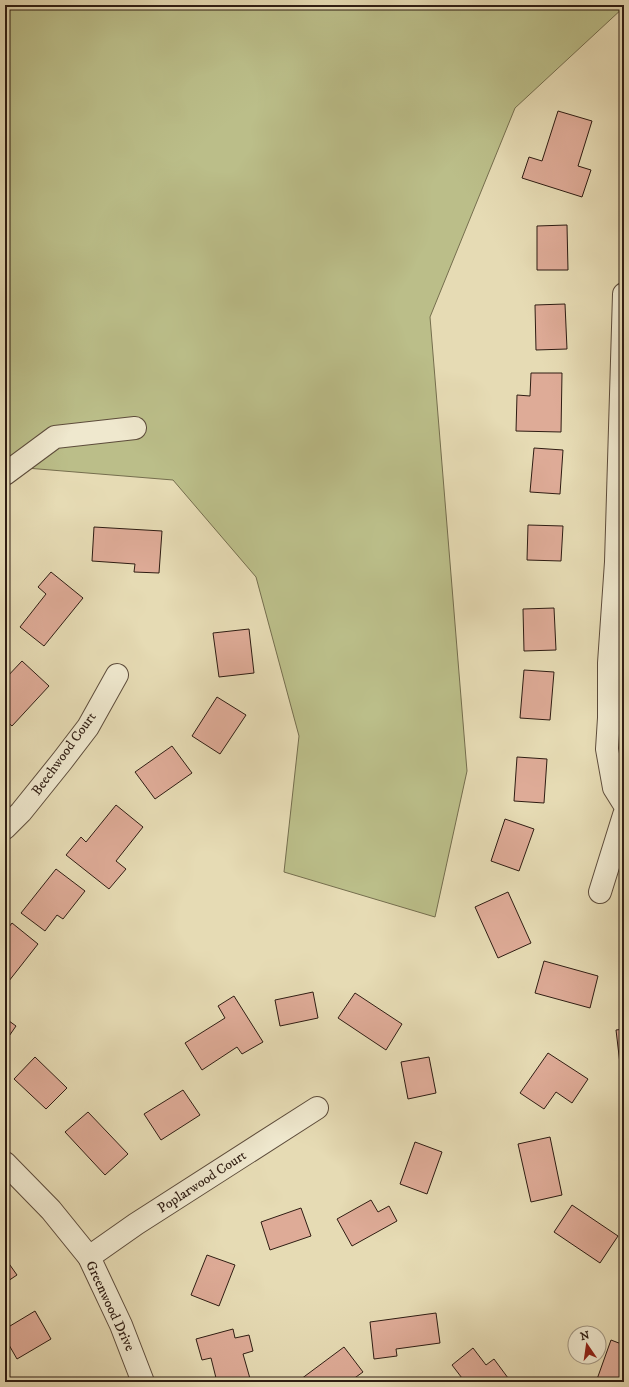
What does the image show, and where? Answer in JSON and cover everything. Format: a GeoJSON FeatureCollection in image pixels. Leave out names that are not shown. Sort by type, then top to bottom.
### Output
{"type":"FeatureCollection","features":[{"type":"Feature","properties":{"kind":"street"},"geometry":{"type":"LineString","coordinates":[[624,294],[616,555],[609,663],[609,718],[607,749],[614,788],[624,804]]}},
{"type":"Feature","properties":{"kind":"street"},"geometry":{"type":"LineString","coordinates":[[5,474],[56,437],[135,428]]}},
{"type":"Feature","properties":{"kind":"street","name":"Beechwood Court"},"geometry":{"type":"LineString","coordinates":[[5,828],[21,812],[58,767],[83,732],[117,675]]}},
{"type":"Feature","properties":{"kind":"street"},"geometry":{"type":"LineString","coordinates":[[600,892],[624,815]]}},
{"type":"Feature","properties":{"kind":"street","name":"Poplarwood Court"},"geometry":{"type":"LineString","coordinates":[[89,1257],[136,1224],[317,1108]]}},
{"type":"Feature","properties":{"kind":"street","name":"Greenwood Drive"},"geometry":{"type":"LineString","coordinates":[[5,1163],[50,1210],[89,1257],[121,1325],[143,1382]]}},
{"type":"Feature","properties":{"kind":"green space"},"geometry":{"type":"Polygon","coordinates":[[[5,5],[624,5],[624,7],[515,108],[430,317],[467,771],[435,917],[284,872],[299,736],[256,577],[173,480],[14,467],[5,476],[5,5]]]}},
{"type":"Feature","properties":{"kind":"building"},"geometry":{"type":"Polygon","coordinates":[[[558,111],[592,121],[578,166],[591,170],[582,197],[522,178],[529,157],[542,161],[558,111]]]}},
{"type":"Feature","properties":{"kind":"building"},"geometry":{"type":"Polygon","coordinates":[[[567,225],[568,270],[537,270],[537,226],[567,225]]]}},
{"type":"Feature","properties":{"kind":"building"},"geometry":{"type":"Polygon","coordinates":[[[565,304],[567,349],[536,350],[535,305],[565,304]]]}},
{"type":"Feature","properties":{"kind":"building"},"geometry":{"type":"Polygon","coordinates":[[[531,373],[562,373],[561,432],[516,431],[517,395],[530,396],[531,373]]]}},
{"type":"Feature","properties":{"kind":"building"},"geometry":{"type":"Polygon","coordinates":[[[534,448],[563,450],[560,494],[530,492],[534,448]]]}},
{"type":"Feature","properties":{"kind":"building"},"geometry":{"type":"Polygon","coordinates":[[[528,525],[563,526],[561,561],[527,560],[528,525]]]}},
{"type":"Feature","properties":{"kind":"building"},"geometry":{"type":"Polygon","coordinates":[[[94,527],[162,531],[159,573],[134,572],[135,564],[92,561],[94,527]]]}},
{"type":"Feature","properties":{"kind":"building"},"geometry":{"type":"Polygon","coordinates":[[[51,572],[83,598],[44,646],[20,627],[46,594],[38,587],[51,572]]]}},
{"type":"Feature","properties":{"kind":"building"},"geometry":{"type":"Polygon","coordinates":[[[554,608],[556,650],[524,651],[523,609],[554,608]]]}},
{"type":"Feature","properties":{"kind":"building"},"geometry":{"type":"Polygon","coordinates":[[[249,629],[254,673],[219,677],[213,633],[249,629]]]}},
{"type":"Feature","properties":{"kind":"building"},"geometry":{"type":"Polygon","coordinates":[[[22,661],[49,686],[12,726],[5,720],[5,679],[22,661]]]}},
{"type":"Feature","properties":{"kind":"building"},"geometry":{"type":"Polygon","coordinates":[[[524,670],[554,672],[550,720],[520,718],[524,670]]]}},
{"type":"Feature","properties":{"kind":"building"},"geometry":{"type":"Polygon","coordinates":[[[217,697],[246,715],[220,754],[192,736],[217,697]]]}},
{"type":"Feature","properties":{"kind":"building"},"geometry":{"type":"Polygon","coordinates":[[[172,746],[192,773],[155,799],[135,772],[172,746]]]}},
{"type":"Feature","properties":{"kind":"building"},"geometry":{"type":"Polygon","coordinates":[[[517,757],[547,759],[544,803],[514,801],[517,757]]]}},
{"type":"Feature","properties":{"kind":"building"},"geometry":{"type":"Polygon","coordinates":[[[116,805],[143,827],[116,861],[126,869],[109,889],[66,855],[81,837],[86,842],[116,805]]]}},
{"type":"Feature","properties":{"kind":"building"},"geometry":{"type":"Polygon","coordinates":[[[505,819],[534,829],[519,871],[491,861],[505,819]]]}},
{"type":"Feature","properties":{"kind":"building"},"geometry":{"type":"Polygon","coordinates":[[[56,869],[85,891],[63,919],[57,915],[45,931],[21,913],[56,869]]]}},
{"type":"Feature","properties":{"kind":"building"},"geometry":{"type":"Polygon","coordinates":[[[508,892],[531,943],[498,958],[475,907],[508,892]]]}},
{"type":"Feature","properties":{"kind":"building"},"geometry":{"type":"Polygon","coordinates":[[[12,923],[38,944],[5,986],[5,932],[12,923]]]}},
{"type":"Feature","properties":{"kind":"building"},"geometry":{"type":"Polygon","coordinates":[[[544,961],[598,976],[590,1008],[535,993],[544,961]]]}},
{"type":"Feature","properties":{"kind":"building"},"geometry":{"type":"Polygon","coordinates":[[[313,992],[318,1018],[280,1026],[275,1000],[313,992]]]}},
{"type":"Feature","properties":{"kind":"building"},"geometry":{"type":"Polygon","coordinates":[[[355,993],[402,1024],[386,1050],[338,1018],[355,993]]]}},
{"type":"Feature","properties":{"kind":"building"},"geometry":{"type":"Polygon","coordinates":[[[234,996],[263,1042],[242,1054],[237,1047],[202,1070],[185,1043],[225,1018],[218,1006],[234,996]]]}},
{"type":"Feature","properties":{"kind":"building"},"geometry":{"type":"Polygon","coordinates":[[[5,1018],[16,1026],[5,1042],[5,1018]]]}},
{"type":"Feature","properties":{"kind":"building"},"geometry":{"type":"Polygon","coordinates":[[[624,1029],[624,1063],[620,1064],[616,1030],[624,1029]]]}},
{"type":"Feature","properties":{"kind":"building"},"geometry":{"type":"Polygon","coordinates":[[[548,1053],[588,1079],[572,1103],[556,1092],[544,1109],[520,1093],[548,1053]]]}},
{"type":"Feature","properties":{"kind":"building"},"geometry":{"type":"Polygon","coordinates":[[[35,1057],[67,1088],[46,1109],[14,1079],[35,1057]]]}},
{"type":"Feature","properties":{"kind":"building"},"geometry":{"type":"Polygon","coordinates":[[[429,1057],[436,1093],[408,1099],[401,1062],[429,1057]]]}},
{"type":"Feature","properties":{"kind":"building"},"geometry":{"type":"Polygon","coordinates":[[[183,1090],[200,1115],[161,1140],[144,1114],[183,1090]]]}},
{"type":"Feature","properties":{"kind":"building"},"geometry":{"type":"Polygon","coordinates":[[[88,1112],[128,1154],[105,1175],[65,1132],[88,1112]]]}},
{"type":"Feature","properties":{"kind":"building"},"geometry":{"type":"Polygon","coordinates":[[[550,1137],[562,1195],[531,1202],[518,1144],[550,1137]]]}},
{"type":"Feature","properties":{"kind":"building"},"geometry":{"type":"Polygon","coordinates":[[[415,1142],[442,1152],[427,1194],[400,1184],[415,1142]]]}},
{"type":"Feature","properties":{"kind":"building"},"geometry":{"type":"Polygon","coordinates":[[[371,1200],[378,1212],[389,1206],[397,1221],[352,1246],[337,1219],[371,1200]]]}},
{"type":"Feature","properties":{"kind":"building"},"geometry":{"type":"Polygon","coordinates":[[[572,1205],[618,1236],[600,1263],[554,1232],[572,1205]]]}},
{"type":"Feature","properties":{"kind":"building"},"geometry":{"type":"Polygon","coordinates":[[[301,1208],[311,1236],[270,1250],[261,1222],[301,1208]]]}},
{"type":"Feature","properties":{"kind":"building"},"geometry":{"type":"Polygon","coordinates":[[[207,1255],[235,1265],[219,1306],[191,1295],[207,1255]]]}},
{"type":"Feature","properties":{"kind":"building"},"geometry":{"type":"Polygon","coordinates":[[[5,1258],[17,1275],[5,1283],[5,1258]]]}},
{"type":"Feature","properties":{"kind":"building"},"geometry":{"type":"Polygon","coordinates":[[[35,1311],[51,1339],[17,1359],[5,1338],[5,1329],[35,1311]]]}},
{"type":"Feature","properties":{"kind":"building"},"geometry":{"type":"Polygon","coordinates":[[[436,1313],[440,1343],[396,1349],[397,1356],[374,1359],[370,1322],[436,1313]]]}},
{"type":"Feature","properties":{"kind":"building"},"geometry":{"type":"Polygon","coordinates":[[[233,1329],[235,1338],[249,1335],[253,1351],[243,1354],[251,1382],[217,1382],[211,1358],[202,1360],[196,1339],[233,1329]]]}},
{"type":"Feature","properties":{"kind":"building"},"geometry":{"type":"Polygon","coordinates":[[[611,1340],[624,1345],[624,1382],[596,1382],[602,1365],[607,1365],[607,1351],[611,1340]]]}},
{"type":"Feature","properties":{"kind":"building"},"geometry":{"type":"Polygon","coordinates":[[[344,1347],[363,1372],[349,1382],[297,1382],[344,1347]]]}},
{"type":"Feature","properties":{"kind":"building"},"geometry":{"type":"Polygon","coordinates":[[[473,1348],[486,1365],[494,1359],[511,1382],[465,1382],[452,1365],[473,1348]]]}}]}
